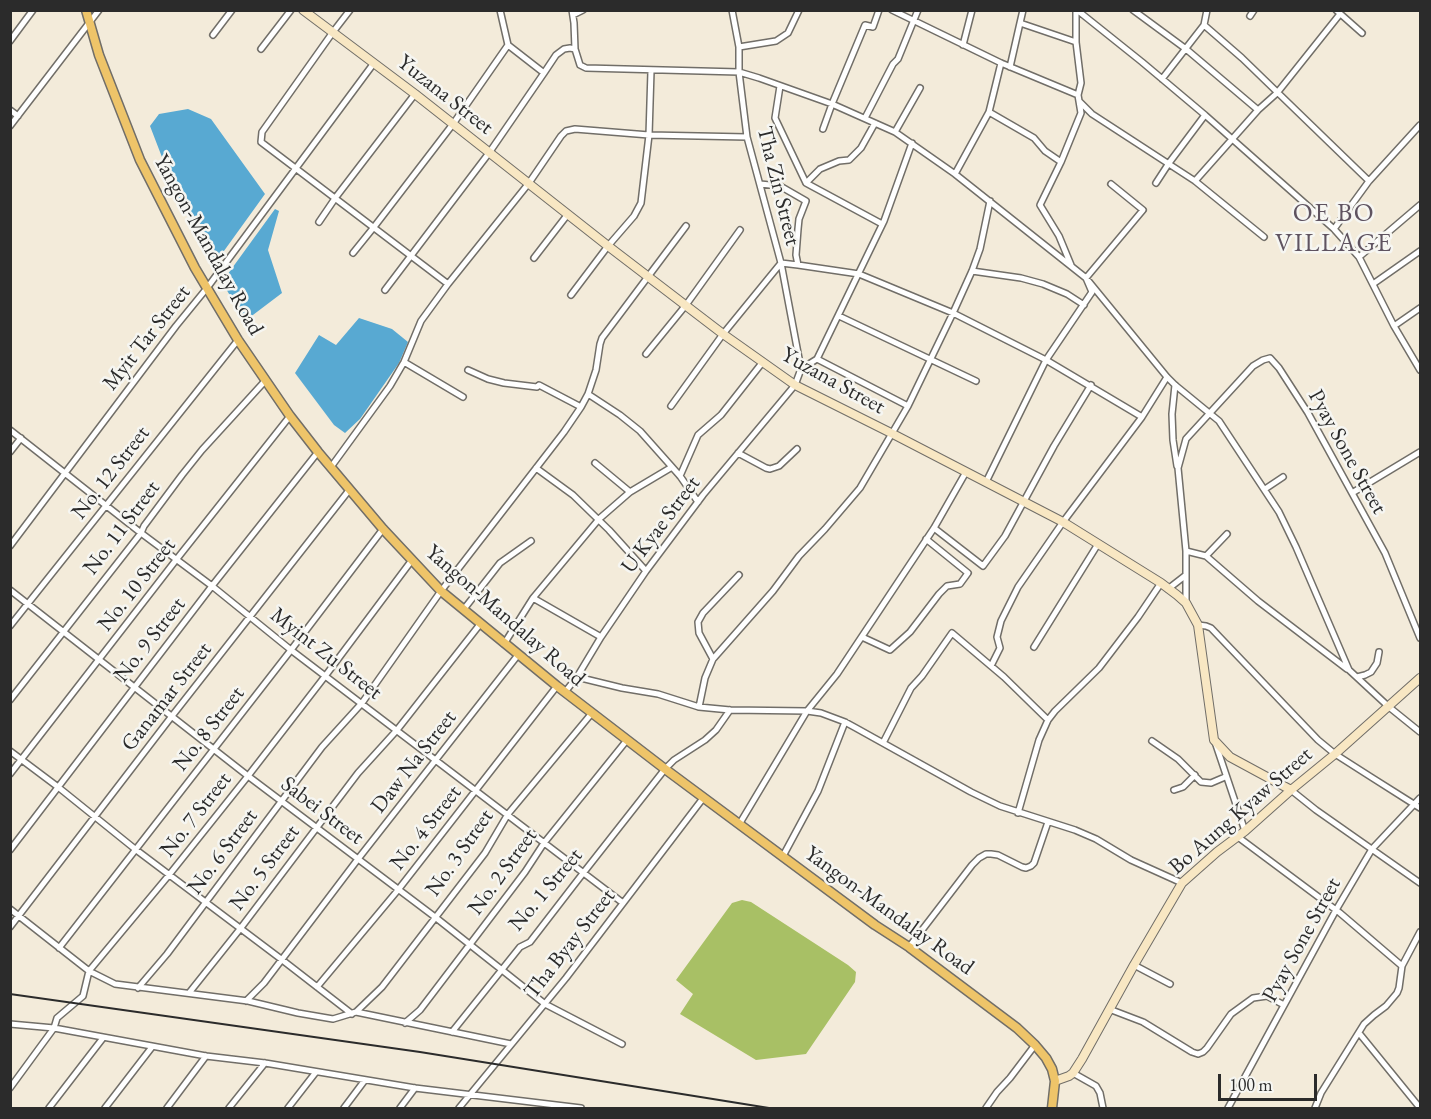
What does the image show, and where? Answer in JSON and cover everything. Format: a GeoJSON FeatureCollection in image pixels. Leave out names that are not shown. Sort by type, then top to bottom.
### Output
{"type":"FeatureCollection","features":[{"type":"Feature","properties":{"kind":"main road","name":"Yangon-Mandalay Road"},"geometry":{"type":"LineString","coordinates":[[86,10],[103,66],[140,160],[195,268],[238,340],[290,416],[383,528],[441,591],[557,686],[665,769],[1017,1028],[1035,1045],[1052,1069],[1055,1081],[1053,1108]]}},
{"type":"Feature","properties":{"kind":"street"},"geometry":{"type":"LineString","coordinates":[[10,41],[33,10]]}},
{"type":"Feature","properties":{"kind":"street"},"geometry":{"type":"LineString","coordinates":[[10,126],[99,10]]}},
{"type":"Feature","properties":{"kind":"street"},"geometry":{"type":"LineString","coordinates":[[213,35],[232,10]]}},
{"type":"Feature","properties":{"kind":"street"},"geometry":{"type":"LineString","coordinates":[[261,49],[291,10]]}},
{"type":"Feature","properties":{"kind":"street","name":"Yuzana Street"},"geometry":{"type":"LineString","coordinates":[[303,10],[762,363],[795,385],[1063,522],[1161,583],[1186,603],[1198,626],[1214,740]]}},
{"type":"Feature","properties":{"kind":"street"},"geometry":{"type":"LineString","coordinates":[[350,10],[262,132],[263,144],[448,284]]}},
{"type":"Feature","properties":{"kind":"street"},"geometry":{"type":"LineString","coordinates":[[500,10],[508,45],[544,73]]}},
{"type":"Feature","properties":{"kind":"street"},"geometry":{"type":"LineString","coordinates":[[583,10],[572,13],[575,49],[580,65],[586,68],[651,71],[739,72],[832,104],[895,132],[955,174],[1086,278],[1167,377],[1211,413],[1224,428],[1265,489],[1296,547],[1349,670]]}},
{"type":"Feature","properties":{"kind":"street","name":"Tha Zin Street"},"geometry":{"type":"LineString","coordinates":[[732,10],[739,47],[739,72],[747,137],[781,263],[801,369]]}},
{"type":"Feature","properties":{"kind":"street"},"geometry":{"type":"LineString","coordinates":[[739,47],[776,41],[788,33],[799,10]]}},
{"type":"Feature","properties":{"kind":"street"},"geometry":{"type":"LineString","coordinates":[[823,129],[865,25],[873,27],[879,10]]}},
{"type":"Feature","properties":{"kind":"street"},"geometry":{"type":"LineString","coordinates":[[892,10],[1001,63],[1078,95]]}},
{"type":"Feature","properties":{"kind":"street"},"geometry":{"type":"LineString","coordinates":[[865,118],[893,64],[898,59],[918,10]]}},
{"type":"Feature","properties":{"kind":"street"},"geometry":{"type":"LineString","coordinates":[[963,45],[972,10]]}},
{"type":"Feature","properties":{"kind":"street"},"geometry":{"type":"LineString","coordinates":[[1010,67],[1023,10]]}},
{"type":"Feature","properties":{"kind":"street"},"geometry":{"type":"LineString","coordinates":[[1072,266],[1059,236],[1040,205],[1081,113],[1078,95],[1081,83],[1076,42],[1076,10]]}},
{"type":"Feature","properties":{"kind":"street"},"geometry":{"type":"LineString","coordinates":[[1076,10],[1205,115],[1334,229],[1359,257],[1394,326],[1418,362],[1420,370]]}},
{"type":"Feature","properties":{"kind":"street"},"geometry":{"type":"LineString","coordinates":[[1133,10],[1186,49],[1258,110]]}},
{"type":"Feature","properties":{"kind":"street"},"geometry":{"type":"LineString","coordinates":[[1162,79],[1204,25],[1207,10]]}},
{"type":"Feature","properties":{"kind":"street"},"geometry":{"type":"LineString","coordinates":[[1195,181],[1258,110],[1277,93],[1338,12],[1362,33]]}},
{"type":"Feature","properties":{"kind":"street"},"geometry":{"type":"LineString","coordinates":[[1020,23],[1076,42]]}},
{"type":"Feature","properties":{"kind":"street"},"geometry":{"type":"LineString","coordinates":[[1204,25],[1242,58],[1369,181]]}},
{"type":"Feature","properties":{"kind":"street"},"geometry":{"type":"LineString","coordinates":[[353,253],[453,124],[508,45]]}},
{"type":"Feature","properties":{"kind":"street"},"geometry":{"type":"LineString","coordinates":[[385,290],[489,153],[556,55],[564,49],[575,49]]}},
{"type":"Feature","properties":{"kind":"street","name":"Myit Tar Street"},"geometry":{"type":"LineString","coordinates":[[10,546],[207,288],[374,63]]}},
{"type":"Feature","properties":{"kind":"street"},"geometry":{"type":"LineString","coordinates":[[955,174],[989,112],[1001,63]]}},
{"type":"Feature","properties":{"kind":"street"},"geometry":{"type":"LineString","coordinates":[[571,295],[634,216],[641,203],[649,135],[651,71]]}},
{"type":"Feature","properties":{"kind":"street"},"geometry":{"type":"LineString","coordinates":[[780,86],[775,118],[806,183],[882,224]]}},
{"type":"Feature","properties":{"kind":"street"},"geometry":{"type":"LineString","coordinates":[[895,132],[920,88]]}},
{"type":"Feature","properties":{"kind":"street"},"geometry":{"type":"LineString","coordinates":[[319,222],[415,94]]}},
{"type":"Feature","properties":{"kind":"street"},"geometry":{"type":"LineString","coordinates":[[1080,102],[1092,114],[1195,181],[1264,237]]}},
{"type":"Feature","properties":{"kind":"street"},"geometry":{"type":"LineString","coordinates":[[10,110],[18,116]]}},
{"type":"Feature","properties":{"kind":"street"},"geometry":{"type":"LineString","coordinates":[[989,112],[1034,138],[1045,151],[1061,162]]}},
{"type":"Feature","properties":{"kind":"street"},"geometry":{"type":"LineString","coordinates":[[1156,183],[1205,115]]}},
{"type":"Feature","properties":{"kind":"street"},"geometry":{"type":"LineString","coordinates":[[806,183],[819,169],[839,160],[849,160],[861,148],[875,123]]}},
{"type":"Feature","properties":{"kind":"street"},"geometry":{"type":"LineString","coordinates":[[1334,229],[1369,181],[1420,125]]}},
{"type":"Feature","properties":{"kind":"street"},"geometry":{"type":"LineString","coordinates":[[331,466],[390,386],[404,362],[421,321],[529,183],[566,131],[575,129],[649,135],[747,137]]}},
{"type":"Feature","properties":{"kind":"street"},"geometry":{"type":"LineString","coordinates":[[801,369],[817,358],[839,315],[882,224],[912,144]]}},
{"type":"Feature","properties":{"kind":"street"},"geometry":{"type":"LineString","coordinates":[[760,184],[780,186],[806,201],[798,229],[796,255],[798,265]]}},
{"type":"Feature","properties":{"kind":"street"},"geometry":{"type":"LineString","coordinates":[[1086,278],[1143,210],[1112,184]]}},
{"type":"Feature","properties":{"kind":"street"},"geometry":{"type":"LineString","coordinates":[[699,707],[712,659],[860,488],[908,406],[972,271],[980,249],[990,201]]}},
{"type":"Feature","properties":{"kind":"street"},"geometry":{"type":"LineString","coordinates":[[1359,257],[1420,205]]}},
{"type":"Feature","properties":{"kind":"street"},"geometry":{"type":"LineString","coordinates":[[534,258],[568,214]]}},
{"type":"Feature","properties":{"kind":"street","name":"No. 6 Street"},"geometry":{"type":"LineString","coordinates":[[138,988],[167,954],[322,747],[362,703],[441,591],[564,432],[588,394],[597,370],[602,338],[686,226]]}},
{"type":"Feature","properties":{"kind":"street"},"geometry":{"type":"LineString","coordinates":[[646,354],[686,305],[740,230]]}},
{"type":"Feature","properties":{"kind":"street"},"geometry":{"type":"LineString","coordinates":[[1373,284],[1420,251]]}},
{"type":"Feature","properties":{"kind":"street"},"geometry":{"type":"LineString","coordinates":[[670,406],[723,334],[781,263],[859,274],[953,313],[1046,360],[1142,417]]}},
{"type":"Feature","properties":{"kind":"street"},"geometry":{"type":"LineString","coordinates":[[972,271],[1021,278],[1043,284],[1067,294],[1084,305]]}},
{"type":"Feature","properties":{"kind":"street"},"geometry":{"type":"LineString","coordinates":[[986,482],[1046,360],[1092,292],[1086,278]]}},
{"type":"Feature","properties":{"kind":"street"},"geometry":{"type":"LineString","coordinates":[[1394,326],[1420,308]]}},
{"type":"Feature","properties":{"kind":"street"},"geometry":{"type":"LineString","coordinates":[[839,315],[976,381]]}},
{"type":"Feature","properties":{"kind":"street","name":"No. 12 Street"},"geometry":{"type":"LineString","coordinates":[[10,626],[238,340]]}},
{"type":"Feature","properties":{"kind":"street"},"geometry":{"type":"LineString","coordinates":[[817,358],[908,406]]}},
{"type":"Feature","properties":{"kind":"street","name":"Pyay Sone Street"},"geometry":{"type":"LineString","coordinates":[[1211,413],[1253,366],[1270,358],[1308,413],[1385,553],[1420,638]]}},
{"type":"Feature","properties":{"kind":"street"},"geometry":{"type":"LineString","coordinates":[[404,362],[462,397]]}},
{"type":"Feature","properties":{"kind":"street"},"geometry":{"type":"LineString","coordinates":[[680,476],[698,435],[721,415],[762,363]]}},
{"type":"Feature","properties":{"kind":"street","name":"U Kyae Street"},"geometry":{"type":"LineString","coordinates":[[565,692],[646,571],[698,502],[795,385],[801,369]]}},
{"type":"Feature","properties":{"kind":"street"},"geometry":{"type":"LineString","coordinates":[[468,370],[504,383],[537,387],[539,385],[581,406]]}},
{"type":"Feature","properties":{"kind":"street"},"geometry":{"type":"LineString","coordinates":[[991,666],[1000,648],[997,637],[1001,621],[1018,587],[1063,522],[1142,417],[1167,377]]}},
{"type":"Feature","properties":{"kind":"street","name":"No. 11 Street"},"geometry":{"type":"LineString","coordinates":[[10,700],[141,533],[188,466],[265,381]]}},
{"type":"Feature","properties":{"kind":"street"},"geometry":{"type":"LineString","coordinates":[[934,528],[983,566],[1005,537],[1054,446],[1091,385]]}},
{"type":"Feature","properties":{"kind":"street"},"geometry":{"type":"LineString","coordinates":[[1175,385],[1172,414],[1173,440],[1186,551],[1186,603]]}},
{"type":"Feature","properties":{"kind":"street"},"geometry":{"type":"LineString","coordinates":[[588,394],[636,426],[680,476],[698,502]]}},
{"type":"Feature","properties":{"kind":"street"},"geometry":{"type":"LineString","coordinates":[[1178,468],[1186,439],[1211,413]]}},
{"type":"Feature","properties":{"kind":"street","name":"No. 10 Street"},"geometry":{"type":"LineString","coordinates":[[10,774],[290,416]]}},
{"type":"Feature","properties":{"kind":"street","name":"Myint Zu Street"},"geometry":{"type":"LineString","coordinates":[[10,430],[291,650],[623,903]]}},
{"type":"Feature","properties":{"kind":"street"},"geometry":{"type":"LineString","coordinates":[[10,452],[21,438]]}},
{"type":"Feature","properties":{"kind":"street"},"geometry":{"type":"LineString","coordinates":[[738,453],[770,469],[779,466],[797,449]]}},
{"type":"Feature","properties":{"kind":"street","name":"No. 9 Street"},"geometry":{"type":"LineString","coordinates":[[10,850],[212,586],[318,452]]}},
{"type":"Feature","properties":{"kind":"street"},"geometry":{"type":"LineString","coordinates":[[1352,493],[1420,452]]}},
{"type":"Feature","properties":{"kind":"street"},"geometry":{"type":"LineString","coordinates":[[595,463],[630,492]]}},
{"type":"Feature","properties":{"kind":"street"},"geometry":{"type":"LineString","coordinates":[[504,644],[533,598],[599,519],[630,492],[672,467]]}},
{"type":"Feature","properties":{"kind":"street"},"geometry":{"type":"LineString","coordinates":[[536,468],[573,495],[599,519],[646,571]]}},
{"type":"Feature","properties":{"kind":"street"},"geometry":{"type":"LineString","coordinates":[[740,823],[807,711],[837,674],[862,637],[934,528],[966,472]]}},
{"type":"Feature","properties":{"kind":"street"},"geometry":{"type":"LineString","coordinates":[[1265,489],[1283,477]]}},
{"type":"Feature","properties":{"kind":"street","name":"Ganamar Street"},"geometry":{"type":"LineString","coordinates":[[10,927],[350,489]]}},
{"type":"Feature","properties":{"kind":"street","name":"No. 8 Street"},"geometry":{"type":"LineString","coordinates":[[59,948],[383,528]]}},
{"type":"Feature","properties":{"kind":"street"},"geometry":{"type":"LineString","coordinates":[[1206,556],[1227,534]]}},
{"type":"Feature","properties":{"kind":"street"},"geometry":{"type":"LineString","coordinates":[[862,637],[890,650],[910,632],[947,586],[960,584],[968,573],[926,539]]}},
{"type":"Feature","properties":{"kind":"street"},"geometry":{"type":"LineString","coordinates":[[464,609],[500,564],[531,541]]}},
{"type":"Feature","properties":{"kind":"street"},"geometry":{"type":"LineString","coordinates":[[1034,647],[1098,544]]}},
{"type":"Feature","properties":{"kind":"street"},"geometry":{"type":"LineString","coordinates":[[1186,551],[1206,556],[1258,601],[1349,670],[1420,732]]}},
{"type":"Feature","properties":{"kind":"street","name":"No. 7 Street"},"geometry":{"type":"LineString","coordinates":[[10,1088],[54,1028],[57,1018],[82,996],[89,971],[248,776],[412,560]]}},
{"type":"Feature","properties":{"kind":"street"},"geometry":{"type":"LineString","coordinates":[[712,659],[699,633],[698,622],[703,613],[739,575]]}},
{"type":"Feature","properties":{"kind":"street"},"geometry":{"type":"LineString","coordinates":[[1168,589],[1186,575]]}},
{"type":"Feature","properties":{"kind":"street"},"geometry":{"type":"LineString","coordinates":[[1018,813],[1039,740],[1048,720],[1099,668],[1161,583]]}},
{"type":"Feature","properties":{"kind":"street","name":"Sabei Street"},"geometry":{"type":"LineString","coordinates":[[10,590],[545,1004],[622,1044]]}},
{"type":"Feature","properties":{"kind":"street"},"geometry":{"type":"LineString","coordinates":[[533,598],[601,637]]}},
{"type":"Feature","properties":{"kind":"street","name":"No. 5 Street"},"geometry":{"type":"LineString","coordinates":[[189,993],[358,773],[397,730],[481,623]]}},
{"type":"Feature","properties":{"kind":"street"},"geometry":{"type":"LineString","coordinates":[[1198,626],[1211,628],[1318,740],[1335,754],[1418,806]]}},
{"type":"Feature","properties":{"kind":"street"},"geometry":{"type":"LineString","coordinates":[[883,743],[911,688],[952,633],[1048,720]]}},
{"type":"Feature","properties":{"kind":"street"},"geometry":{"type":"LineString","coordinates":[[1357,677],[1371,672],[1377,663],[1379,652]]}},
{"type":"Feature","properties":{"kind":"street","name":"Daw Na Street"},"geometry":{"type":"LineString","coordinates":[[246,1001],[264,983],[518,655]]}},
{"type":"Feature","properties":{"kind":"street"},"geometry":{"type":"LineString","coordinates":[[577,677],[658,694],[699,707],[821,713],[845,722],[971,792],[1018,813],[1075,830],[1096,839],[1131,860],[1182,883]]}},
{"type":"Feature","properties":{"kind":"street","name":"Bo Aung Kyaw Street"},"geometry":{"type":"LineString","coordinates":[[1073,1073],[1182,883],[1335,754],[1420,678]]}},
{"type":"Feature","properties":{"kind":"street","name":"No. 4 Street"},"geometry":{"type":"LineString","coordinates":[[317,987],[398,890],[557,686]]}},
{"type":"Feature","properties":{"kind":"street","name":"No. 1 Street"},"geometry":{"type":"LineString","coordinates":[[452,1032],[520,947],[530,942],[665,769],[705,740],[716,730],[730,710]]}},
{"type":"Feature","properties":{"kind":"street","name":"No. 3 Street"},"geometry":{"type":"LineString","coordinates":[[354,1013],[382,987],[484,853],[508,814],[592,713]]}},
{"type":"Feature","properties":{"kind":"street"},"geometry":{"type":"LineString","coordinates":[[783,856],[818,790],[845,722]]}},
{"type":"Feature","properties":{"kind":"street","name":"No. 2 Street"},"geometry":{"type":"LineString","coordinates":[[405,1023],[420,1010],[525,872],[544,843],[627,740]]}},
{"type":"Feature","properties":{"kind":"street"},"geometry":{"type":"LineString","coordinates":[[1214,740],[1241,834],[1402,966]]}},
{"type":"Feature","properties":{"kind":"street"},"geometry":{"type":"LineString","coordinates":[[1214,740],[1230,757],[1291,790],[1420,883]]}},
{"type":"Feature","properties":{"kind":"street"},"geometry":{"type":"LineString","coordinates":[[1152,741],[1178,759],[1201,782],[1207,784],[1226,777]]}},
{"type":"Feature","properties":{"kind":"street"},"geometry":{"type":"LineString","coordinates":[[10,751],[169,875],[354,1013],[511,1044]]}},
{"type":"Feature","properties":{"kind":"street"},"geometry":{"type":"LineString","coordinates":[[1174,790],[1183,787],[1195,775]]}},
{"type":"Feature","properties":{"kind":"street","name":"Tha Byay Street"},"geometry":{"type":"LineString","coordinates":[[459,1108],[545,1004],[704,797]]}},
{"type":"Feature","properties":{"kind":"street","name":"Pyay Sone Street"},"geometry":{"type":"LineString","coordinates":[[1228,1108],[1336,910],[1372,849],[1418,806],[1420,798]]}},
{"type":"Feature","properties":{"kind":"street"},"geometry":{"type":"LineString","coordinates":[[909,947],[979,858],[986,854],[998,855],[1022,867],[1031,866],[1048,822]]}},
{"type":"Feature","properties":{"kind":"street"},"geometry":{"type":"LineString","coordinates":[[10,909],[89,971],[108,982],[138,988],[246,1001],[333,1019],[354,1013]]}},
{"type":"Feature","properties":{"kind":"street"},"geometry":{"type":"LineString","coordinates":[[1315,1108],[1321,1093],[1364,1024],[1386,1006],[1400,988],[1402,966],[1420,932]]}},
{"type":"Feature","properties":{"kind":"street"},"geometry":{"type":"LineString","coordinates":[[1134,965],[1170,984]]}},
{"type":"Feature","properties":{"kind":"street"},"geometry":{"type":"LineString","coordinates":[[1109,1009],[1143,1022],[1198,1054],[1207,1048],[1231,1014],[1252,998],[1267,996],[1284,1005]]}},
{"type":"Feature","properties":{"kind":"street"},"geometry":{"type":"LineString","coordinates":[[10,1024],[54,1028],[206,1056],[265,1063],[416,1088],[580,1108]]}},
{"type":"Feature","properties":{"kind":"street"},"geometry":{"type":"LineString","coordinates":[[1359,1033],[1420,1108]]}},
{"type":"Feature","properties":{"kind":"street"},"geometry":{"type":"LineString","coordinates":[[49,1108],[104,1038]]}},
{"type":"Feature","properties":{"kind":"street"},"geometry":{"type":"LineString","coordinates":[[986,1108],[1035,1045]]}},
{"type":"Feature","properties":{"kind":"street"},"geometry":{"type":"LineString","coordinates":[[105,1108],[152,1047]]}},
{"type":"Feature","properties":{"kind":"street"},"geometry":{"type":"LineString","coordinates":[[167,1108],[206,1056]]}},
{"type":"Feature","properties":{"kind":"street"},"geometry":{"type":"LineString","coordinates":[[229,1108],[265,1063]]}},
{"type":"Feature","properties":{"kind":"street"},"geometry":{"type":"LineString","coordinates":[[288,1108],[316,1072]]}},
{"type":"Feature","properties":{"kind":"street"},"geometry":{"type":"LineString","coordinates":[[1055,1081],[1073,1073],[1096,1086],[1103,1108]]}},
{"type":"Feature","properties":{"kind":"street"},"geometry":{"type":"LineString","coordinates":[[344,1108],[365,1080]]}},
{"type":"Feature","properties":{"kind":"street"},"geometry":{"type":"LineString","coordinates":[[400,1108],[416,1088]]}},
{"type":"Feature","properties":{"kind":"green space"},"geometry":{"type":"Polygon","coordinates":[[[742,900],[751,902],[856,972],[855,982],[806,1054],[756,1060],[680,1014],[693,994],[676,980],[732,903],[742,900]]]}},
{"type":"Feature","properties":{"kind":"water"},"geometry":{"type":"Polygon","coordinates":[[[188,109],[211,119],[265,194],[216,262],[180,204],[150,126],[159,114],[188,109]]]}},
{"type":"Feature","properties":{"kind":"water"},"geometry":{"type":"Polygon","coordinates":[[[275,209],[279,211],[268,250],[282,293],[245,321],[222,282],[275,209]]]}},
{"type":"Feature","properties":{"kind":"water"},"geometry":{"type":"Polygon","coordinates":[[[359,318],[392,329],[408,342],[399,363],[360,419],[345,433],[334,425],[295,373],[319,335],[336,345],[359,318]]]}},
{"type":"Feature","properties":{"kind":"railway"},"geometry":{"type":"LineString","coordinates":[[10,994],[420,1052],[769,1108]]}},
{"type":"Feature","properties":{"kind":"district","name":"OE BO VILLAGE"},"geometry":{"type":"Point","coordinates":[1334,229]}}]}
